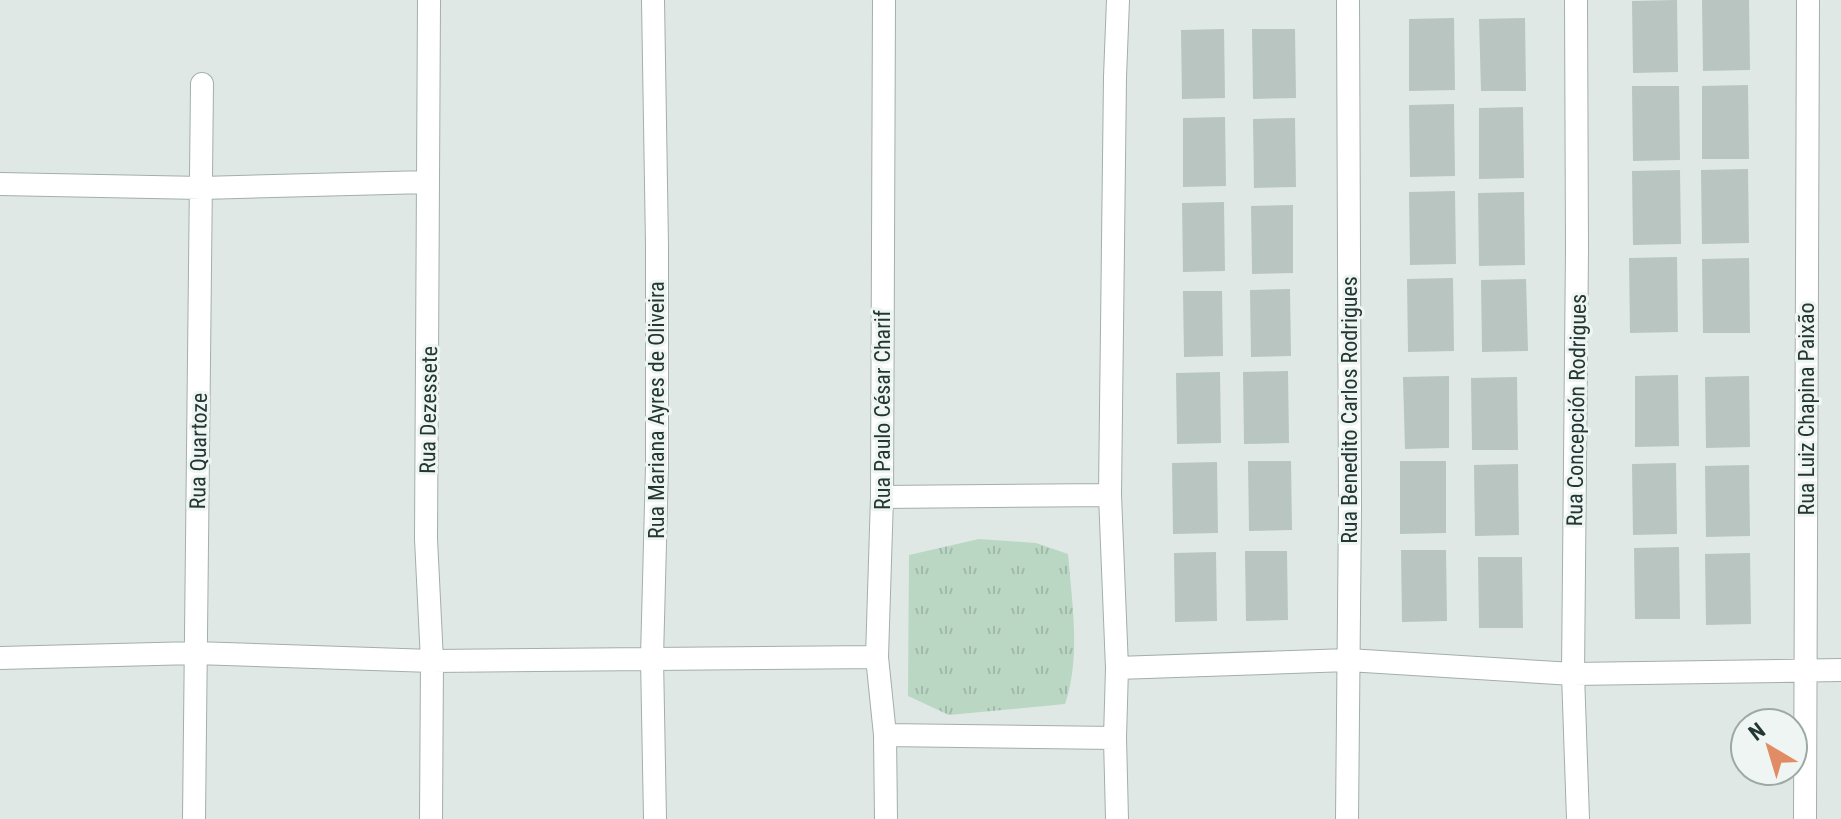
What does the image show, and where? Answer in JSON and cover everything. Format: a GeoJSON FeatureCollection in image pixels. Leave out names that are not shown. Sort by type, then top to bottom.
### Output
{"type":"FeatureCollection","features":[{"type":"Feature","properties":{"kind":"street","name":"Rua Dezessete"},"geometry":{"type":"LineString","coordinates":[[429,0],[427,182],[430,259],[426,539],[432,661],[431,819]]}},
{"type":"Feature","properties":{"kind":"street","name":"Rua Mariana Ayres de Oliveira"},"geometry":{"type":"LineString","coordinates":[[653,0],[657,466],[652,658],[655,819]]}},
{"type":"Feature","properties":{"kind":"street","name":"Rua Paulo César Charif"},"geometry":{"type":"LineString","coordinates":[[884,0],[882,497],[877,657],[885,735],[886,819]]}},
{"type":"Feature","properties":{"kind":"street"},"geometry":{"type":"LineString","coordinates":[[1117,819],[1117,668],[1110,495],[1118,0]]}},
{"type":"Feature","properties":{"kind":"street","name":"Rua Benedito Carlos Rodrigues"},"geometry":{"type":"LineString","coordinates":[[1347,819],[1348,0]]}},
{"type":"Feature","properties":{"kind":"street","name":"Rua Concepción Rodrigues"},"geometry":{"type":"LineString","coordinates":[[1576,0],[1573,674],[1578,819]]}},
{"type":"Feature","properties":{"kind":"street","name":"Rua Luiz Chapina Paixão"},"geometry":{"type":"LineString","coordinates":[[1805,819],[1808,0]]}},
{"type":"Feature","properties":{"kind":"street","name":"Rua Quartoze"},"geometry":{"type":"LineString","coordinates":[[194,819],[202,84]]}},
{"type":"Feature","properties":{"kind":"street"},"geometry":{"type":"LineString","coordinates":[[0,184],[202,188],[427,182]]}},
{"type":"Feature","properties":{"kind":"street"},"geometry":{"type":"LineString","coordinates":[[882,497],[1110,495]]}},
{"type":"Feature","properties":{"kind":"street"},"geometry":{"type":"LineString","coordinates":[[0,658],[195,653],[432,661],[877,657]]}},
{"type":"Feature","properties":{"kind":"street"},"geometry":{"type":"LineString","coordinates":[[1117,668],[1348,660],[1573,674],[1841,670]]}},
{"type":"Feature","properties":{"kind":"street"},"geometry":{"type":"LineString","coordinates":[[885,735],[1115,738]]}},
{"type":"Feature","properties":{"kind":"green space"},"geometry":{"type":"Polygon","coordinates":[[[979,539],[1036,543],[1068,554],[1074,649],[1065,704],[949,715],[908,696],[909,555],[979,539]]]}},
{"type":"Feature","properties":{"kind":"building"},"geometry":{"type":"Polygon","coordinates":[[[1677,0],[1678,72],[1633,73],[1632,1],[1677,0]]]}},
{"type":"Feature","properties":{"kind":"building"},"geometry":{"type":"Polygon","coordinates":[[[1702,0],[1749,0],[1750,70],[1703,71],[1702,0]]]}},
{"type":"Feature","properties":{"kind":"building"},"geometry":{"type":"Polygon","coordinates":[[[1454,18],[1455,90],[1409,91],[1409,19],[1454,18]]]}},
{"type":"Feature","properties":{"kind":"building"},"geometry":{"type":"Polygon","coordinates":[[[1525,18],[1526,91],[1481,91],[1479,19],[1525,18]]]}},
{"type":"Feature","properties":{"kind":"building"},"geometry":{"type":"Polygon","coordinates":[[[1224,29],[1225,98],[1182,99],[1181,30],[1224,29]]]}},
{"type":"Feature","properties":{"kind":"building"},"geometry":{"type":"Polygon","coordinates":[[[1252,29],[1295,29],[1296,98],[1253,99],[1252,29]]]}},
{"type":"Feature","properties":{"kind":"building"},"geometry":{"type":"Polygon","coordinates":[[[1748,85],[1749,159],[1702,159],[1702,86],[1748,85]]]}},
{"type":"Feature","properties":{"kind":"building"},"geometry":{"type":"Polygon","coordinates":[[[1632,86],[1679,86],[1680,160],[1633,161],[1632,86]]]}},
{"type":"Feature","properties":{"kind":"building"},"geometry":{"type":"Polygon","coordinates":[[[1454,104],[1455,176],[1410,177],[1409,105],[1454,104]]]}},
{"type":"Feature","properties":{"kind":"building"},"geometry":{"type":"Polygon","coordinates":[[[1523,107],[1524,178],[1479,179],[1479,108],[1523,107]]]}},
{"type":"Feature","properties":{"kind":"building"},"geometry":{"type":"Polygon","coordinates":[[[1225,117],[1226,186],[1183,187],[1183,118],[1225,117]]]}},
{"type":"Feature","properties":{"kind":"building"},"geometry":{"type":"Polygon","coordinates":[[[1295,118],[1296,187],[1254,188],[1253,119],[1295,118]]]}},
{"type":"Feature","properties":{"kind":"building"},"geometry":{"type":"Polygon","coordinates":[[[1748,169],[1749,243],[1702,244],[1701,170],[1748,169]]]}},
{"type":"Feature","properties":{"kind":"building"},"geometry":{"type":"Polygon","coordinates":[[[1680,170],[1681,244],[1633,245],[1632,171],[1680,170]]]}},
{"type":"Feature","properties":{"kind":"building"},"geometry":{"type":"Polygon","coordinates":[[[1455,191],[1456,264],[1410,265],[1409,192],[1455,191]]]}},
{"type":"Feature","properties":{"kind":"building"},"geometry":{"type":"Polygon","coordinates":[[[1524,192],[1525,265],[1479,266],[1478,193],[1524,192]]]}},
{"type":"Feature","properties":{"kind":"building"},"geometry":{"type":"Polygon","coordinates":[[[1224,202],[1225,271],[1183,272],[1182,203],[1224,202]]]}},
{"type":"Feature","properties":{"kind":"building"},"geometry":{"type":"Polygon","coordinates":[[[1293,205],[1293,273],[1252,274],[1251,206],[1293,205]]]}},
{"type":"Feature","properties":{"kind":"building"},"geometry":{"type":"Polygon","coordinates":[[[1677,257],[1678,332],[1630,333],[1629,258],[1677,257]]]}},
{"type":"Feature","properties":{"kind":"building"},"geometry":{"type":"Polygon","coordinates":[[[1749,258],[1750,333],[1703,333],[1702,259],[1749,258]]]}},
{"type":"Feature","properties":{"kind":"building"},"geometry":{"type":"Polygon","coordinates":[[[1453,278],[1454,351],[1408,352],[1407,279],[1453,278]]]}},
{"type":"Feature","properties":{"kind":"building"},"geometry":{"type":"Polygon","coordinates":[[[1526,279],[1528,351],[1482,352],[1481,280],[1526,279]]]}},
{"type":"Feature","properties":{"kind":"building"},"geometry":{"type":"Polygon","coordinates":[[[1290,289],[1291,356],[1251,357],[1250,290],[1290,289]]]}},
{"type":"Feature","properties":{"kind":"building"},"geometry":{"type":"Polygon","coordinates":[[[1183,291],[1222,291],[1223,356],[1184,357],[1183,291]]]}},
{"type":"Feature","properties":{"kind":"building"},"geometry":{"type":"Polygon","coordinates":[[[1288,371],[1289,443],[1244,444],[1243,372],[1288,371]]]}},
{"type":"Feature","properties":{"kind":"building"},"geometry":{"type":"Polygon","coordinates":[[[1220,372],[1221,443],[1177,444],[1176,373],[1220,372]]]}},
{"type":"Feature","properties":{"kind":"building"},"geometry":{"type":"Polygon","coordinates":[[[1678,375],[1679,446],[1635,447],[1635,376],[1678,375]]]}},
{"type":"Feature","properties":{"kind":"building"},"geometry":{"type":"Polygon","coordinates":[[[1449,376],[1449,448],[1405,449],[1403,377],[1449,376]]]}},
{"type":"Feature","properties":{"kind":"building"},"geometry":{"type":"Polygon","coordinates":[[[1749,376],[1750,447],[1706,448],[1705,377],[1749,376]]]}},
{"type":"Feature","properties":{"kind":"building"},"geometry":{"type":"Polygon","coordinates":[[[1517,377],[1518,450],[1472,450],[1471,378],[1517,377]]]}},
{"type":"Feature","properties":{"kind":"building"},"geometry":{"type":"Polygon","coordinates":[[[1248,461],[1291,461],[1292,530],[1249,531],[1248,461]]]}},
{"type":"Feature","properties":{"kind":"building"},"geometry":{"type":"Polygon","coordinates":[[[1400,461],[1446,461],[1446,533],[1400,534],[1400,461]]]}},
{"type":"Feature","properties":{"kind":"building"},"geometry":{"type":"Polygon","coordinates":[[[1217,462],[1218,533],[1173,534],[1172,463],[1217,462]]]}},
{"type":"Feature","properties":{"kind":"building"},"geometry":{"type":"Polygon","coordinates":[[[1676,463],[1677,534],[1633,535],[1632,464],[1676,463]]]}},
{"type":"Feature","properties":{"kind":"building"},"geometry":{"type":"Polygon","coordinates":[[[1518,464],[1519,535],[1475,536],[1474,465],[1518,464]]]}},
{"type":"Feature","properties":{"kind":"building"},"geometry":{"type":"Polygon","coordinates":[[[1749,465],[1750,536],[1706,537],[1705,466],[1749,465]]]}},
{"type":"Feature","properties":{"kind":"building"},"geometry":{"type":"Polygon","coordinates":[[[1679,547],[1680,619],[1635,619],[1634,548],[1679,547]]]}},
{"type":"Feature","properties":{"kind":"building"},"geometry":{"type":"Polygon","coordinates":[[[1401,550],[1446,550],[1447,621],[1402,622],[1401,550]]]}},
{"type":"Feature","properties":{"kind":"building"},"geometry":{"type":"Polygon","coordinates":[[[1245,551],[1287,551],[1288,620],[1246,621],[1245,551]]]}},
{"type":"Feature","properties":{"kind":"building"},"geometry":{"type":"Polygon","coordinates":[[[1216,552],[1217,621],[1175,622],[1174,553],[1216,552]]]}},
{"type":"Feature","properties":{"kind":"building"},"geometry":{"type":"Polygon","coordinates":[[[1750,553],[1751,624],[1706,625],[1705,554],[1750,553]]]}},
{"type":"Feature","properties":{"kind":"building"},"geometry":{"type":"Polygon","coordinates":[[[1478,557],[1522,557],[1523,628],[1479,628],[1478,557]]]}}]}
